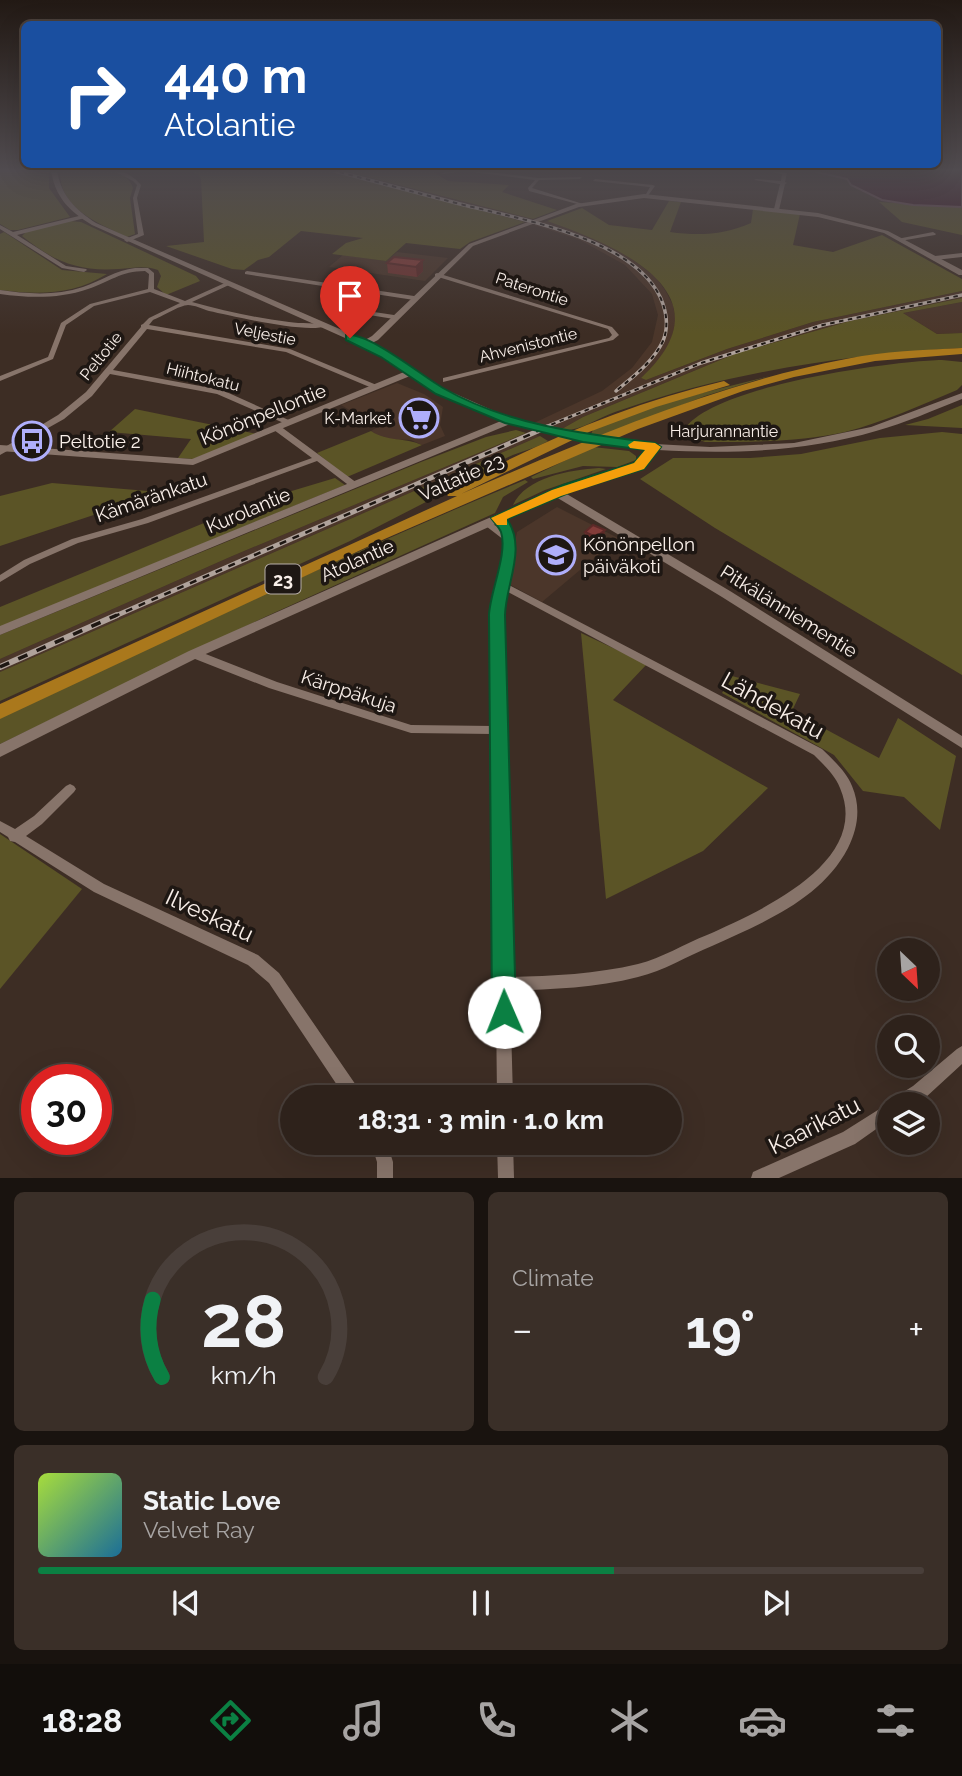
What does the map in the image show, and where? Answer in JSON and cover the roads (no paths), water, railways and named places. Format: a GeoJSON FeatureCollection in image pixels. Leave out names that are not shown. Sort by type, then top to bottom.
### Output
{"type":"FeatureCollection","features":[{"type":"Feature","properties":{"kind":"highway","name":"Valtatie 23"},"geometry":{"type":"LineString","coordinates":[[0,712],[292,575],[520,474],[673,412],[774,378],[848,361],[939,352],[962,353]]}},
{"type":"Feature","properties":{"kind":"highway"},"geometry":{"type":"LineString","coordinates":[[292,575],[564,434],[673,396],[848,361]]}},
{"type":"Feature","properties":{"kind":"street"},"geometry":{"type":"LineString","coordinates":[[12,234],[50,225]]}},
{"type":"Feature","properties":{"kind":"street","name":"Harjurannantie"},"geometry":{"type":"LineString","coordinates":[[98,225],[364,344],[440,392],[509,421],[583,438],[652,447],[735,450],[825,441],[874,429],[962,396]]}},
{"type":"Feature","properties":{"kind":"street"},"geometry":{"type":"LineString","coordinates":[[127,240],[141,234],[139,225]]}},
{"type":"Feature","properties":{"kind":"street"},"geometry":{"type":"LineString","coordinates":[[364,344],[374,338],[471,245],[525,225]]}},
{"type":"Feature","properties":{"kind":"street"},"geometry":{"type":"LineString","coordinates":[[858,225],[886,232],[962,273]]}},
{"type":"Feature","properties":{"kind":"street"},"geometry":{"type":"LineString","coordinates":[[0,228],[64,267],[84,270]]}},
{"type":"Feature","properties":{"kind":"street"},"geometry":{"type":"LineString","coordinates":[[901,239],[933,234]]}},
{"type":"Feature","properties":{"kind":"street"},"geometry":{"type":"LineString","coordinates":[[935,258],[962,255]]}},
{"type":"Feature","properties":{"kind":"street"},"geometry":{"type":"LineString","coordinates":[[0,292],[26,295],[62,293],[85,288],[116,271],[137,269],[150,270],[151,290]]}},
{"type":"Feature","properties":{"kind":"street"},"geometry":{"type":"LineString","coordinates":[[247,273],[414,298]]}},
{"type":"Feature","properties":{"kind":"street","name":"Paterontie"},"geometry":{"type":"LineString","coordinates":[[437,275],[610,328],[616,335]]}},
{"type":"Feature","properties":{"kind":"street","name":"Peltotie"},"geometry":{"type":"LineString","coordinates":[[3,450],[80,402],[151,318],[227,284]]}},
{"type":"Feature","properties":{"kind":"street"},"geometry":{"type":"LineString","coordinates":[[0,379],[51,358],[63,324],[92,305],[151,290],[182,302],[256,318],[323,326]]}},
{"type":"Feature","properties":{"kind":"street"},"geometry":{"type":"LineString","coordinates":[[334,308],[394,317]]}},
{"type":"Feature","properties":{"kind":"street","name":"Veljestie"},"geometry":{"type":"LineString","coordinates":[[143,326],[288,350],[375,386]]}},
{"type":"Feature","properties":{"kind":"street","name":"Ahvenistontie"},"geometry":{"type":"LineString","coordinates":[[446,380],[611,339],[616,335]]}},
{"type":"Feature","properties":{"kind":"street","name":"Hiihtokatu"},"geometry":{"type":"LineString","coordinates":[[107,371],[219,392],[289,422]]}},
{"type":"Feature","properties":{"kind":"street","name":"Könönpellontie"},"geometry":{"type":"LineString","coordinates":[[3,450],[193,462],[409,373]]}},
{"type":"Feature","properties":{"kind":"street","name":"Kurolantie"},"geometry":{"type":"LineString","coordinates":[[0,631],[509,421]]}},
{"type":"Feature","properties":{"kind":"street"},"geometry":{"type":"LineString","coordinates":[[277,428],[354,485]]}},
{"type":"Feature","properties":{"kind":"street","name":"Atolantie"},"geometry":{"type":"LineString","coordinates":[[0,751],[194,654],[492,520],[556,493],[639,466],[652,447]]}},
{"type":"Feature","properties":{"kind":"street","name":"Kämäränkatu"},"geometry":{"type":"LineString","coordinates":[[0,579],[27,562],[75,541],[145,521],[318,458]]}},
{"type":"Feature","properties":{"kind":"street","name":"Pitkälänniementie"},"geometry":{"type":"LineString","coordinates":[[556,493],[726,594],[962,743]]}},
{"type":"Feature","properties":{"kind":"street"},"geometry":{"type":"LineString","coordinates":[[492,520],[508,538],[508,562],[501,585],[497,615],[505,1085]]}},
{"type":"Feature","properties":{"kind":"street","name":"Lähdekatu"},"geometry":{"type":"LineString","coordinates":[[501,585],[818,752],[832,764],[852,804],[851,832],[836,856],[808,887],[743,925],[639,970],[567,983],[504,984]]}},
{"type":"Feature","properties":{"kind":"street","name":"Kärppäkuja"},"geometry":{"type":"LineString","coordinates":[[194,654],[260,680],[411,729],[499,730]]}},
{"type":"Feature","properties":{"kind":"street"},"geometry":{"type":"LineString","coordinates":[[14,837],[38,820],[70,789]]}},
{"type":"Feature","properties":{"kind":"street","name":"Ilveskatu"},"geometry":{"type":"LineString","coordinates":[[0,826],[99,888],[253,960],[274,978],[346,1085]]}},
{"type":"Feature","properties":{"kind":"street"},"geometry":{"type":"LineString","coordinates":[[919,1092],[962,1054]]}},
{"type":"Feature","properties":{"kind":"street","name":"Kaarikatu"},"geometry":{"type":"LineString","coordinates":[[759,1178],[849,1138],[877,1119]]}},
{"type":"Feature","properties":{"kind":"street"},"geometry":{"type":"LineString","coordinates":[[383,1155],[385,1178]]}},
{"type":"Feature","properties":{"kind":"street"},"geometry":{"type":"LineString","coordinates":[[505,1155],[506,1178]]}},
{"type":"Feature","properties":{"kind":"railway"},"geometry":{"type":"LineString","coordinates":[[544,225],[605,248],[630,263],[650,282],[663,304],[666,318],[663,341],[654,356],[616,391]]}},
{"type":"Feature","properties":{"kind":"railway"},"geometry":{"type":"LineString","coordinates":[[543,428],[701,363],[823,325],[962,295]]}},
{"type":"Feature","properties":{"kind":"railway"},"geometry":{"type":"LineString","coordinates":[[113,617],[547,427]]}},
{"type":"Feature","properties":{"kind":"railway"},"geometry":{"type":"LineString","coordinates":[[0,667],[117,615]]}},
{"type":"Feature","properties":{"kind":"place","name":"K-Market"},"geometry":{"type":"Point","coordinates":[419,418]}},
{"type":"Feature","properties":{"kind":"place","name":"Peltotie 2"},"geometry":{"type":"Point","coordinates":[32,441]}},
{"type":"Feature","properties":{"kind":"place","name":"Könönpellon päiväkoti"},"geometry":{"type":"Point","coordinates":[556,555]}}]}
